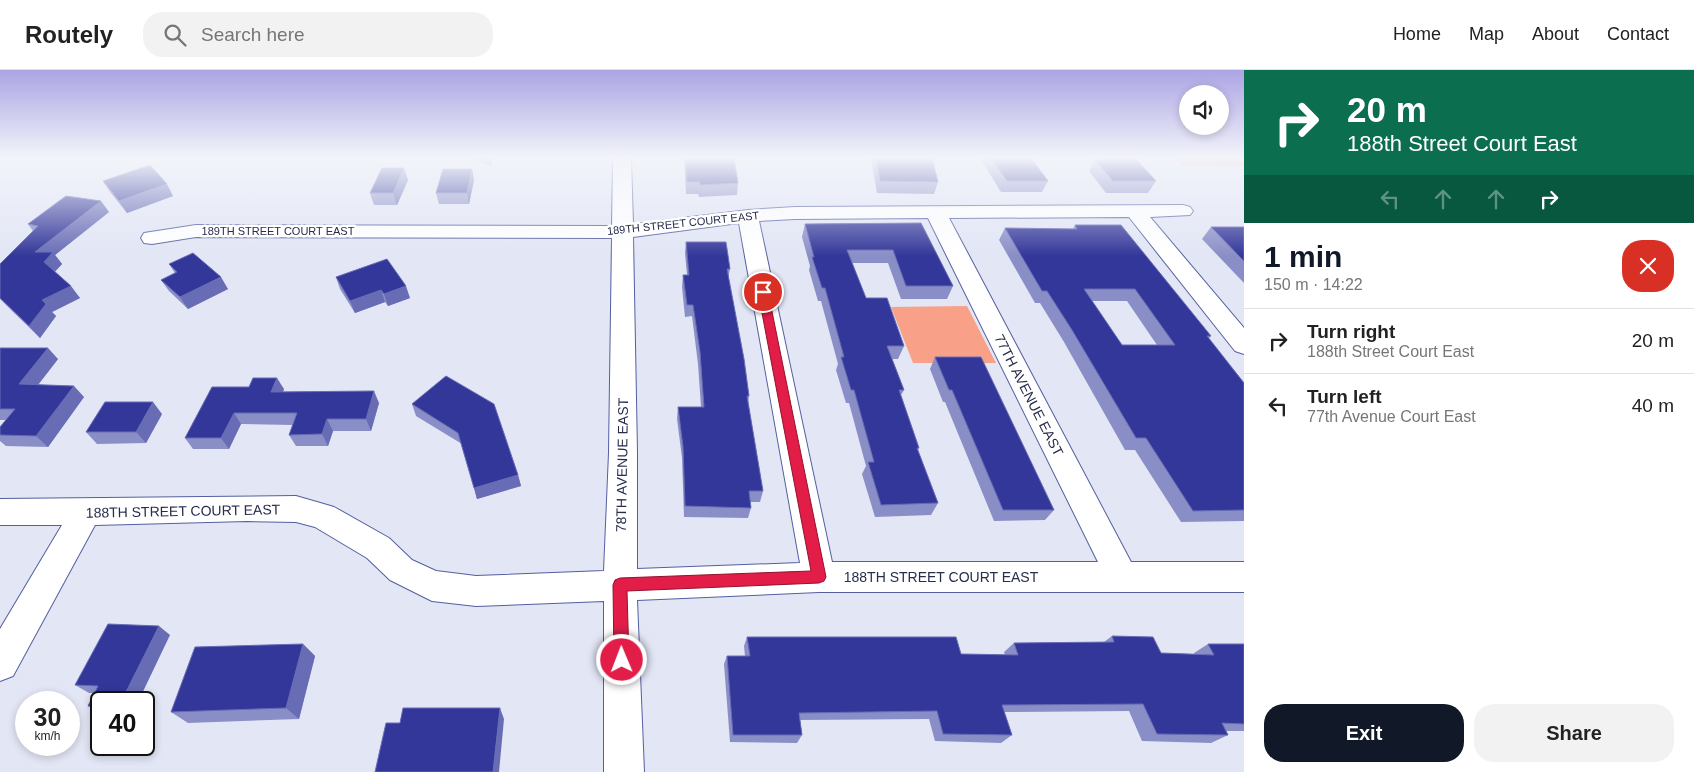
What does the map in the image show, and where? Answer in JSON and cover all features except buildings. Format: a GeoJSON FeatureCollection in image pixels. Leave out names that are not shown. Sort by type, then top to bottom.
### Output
{"type":"FeatureCollection","features":[{"type":"Feature","properties":{"kind":"street","name":"78TH AVENUE EAST"},"geometry":{"type":"LineString","coordinates":[[622,191],[623,453],[620,585],[624,772]]}},
{"type":"Feature","properties":{"kind":"street"},"geometry":{"type":"LineString","coordinates":[[1135,212],[1244,345]]}},
{"type":"Feature","properties":{"kind":"street","name":"189TH STREET COURT EAST"},"geometry":{"type":"LineString","coordinates":[[152,238],[196,231],[622,232],[748,216],[795,213],[1183,212]]}},
{"type":"Feature","properties":{"kind":"street","name":"77TH AVENUE EAST"},"geometry":{"type":"LineString","coordinates":[[936,213],[1122,577]]}},
{"type":"Feature","properties":{"kind":"street"},"geometry":{"type":"LineString","coordinates":[[748,216],[819,577]]}},
{"type":"Feature","properties":{"kind":"street","name":"188TH STREET COURT EAST"},"geometry":{"type":"LineString","coordinates":[[0,512],[296,509],[323,516],[378,548],[401,570],[432,586],[476,591],[819,577],[1244,577]]}},
{"type":"Feature","properties":{"kind":"street"},"geometry":{"type":"LineString","coordinates":[[0,663],[86,512]]}},
{"type":"Feature","properties":{"kind":"shaded area"},"geometry":{"type":"Polygon","coordinates":[[[967,306],[996,363],[913,363],[891,307],[967,306]]]}},
{"type":"Feature","properties":{"kind":"route"},"geometry":{"type":"LineString","coordinates":[[622,660],[620,585],[819,577],[763,292]]}}]}
